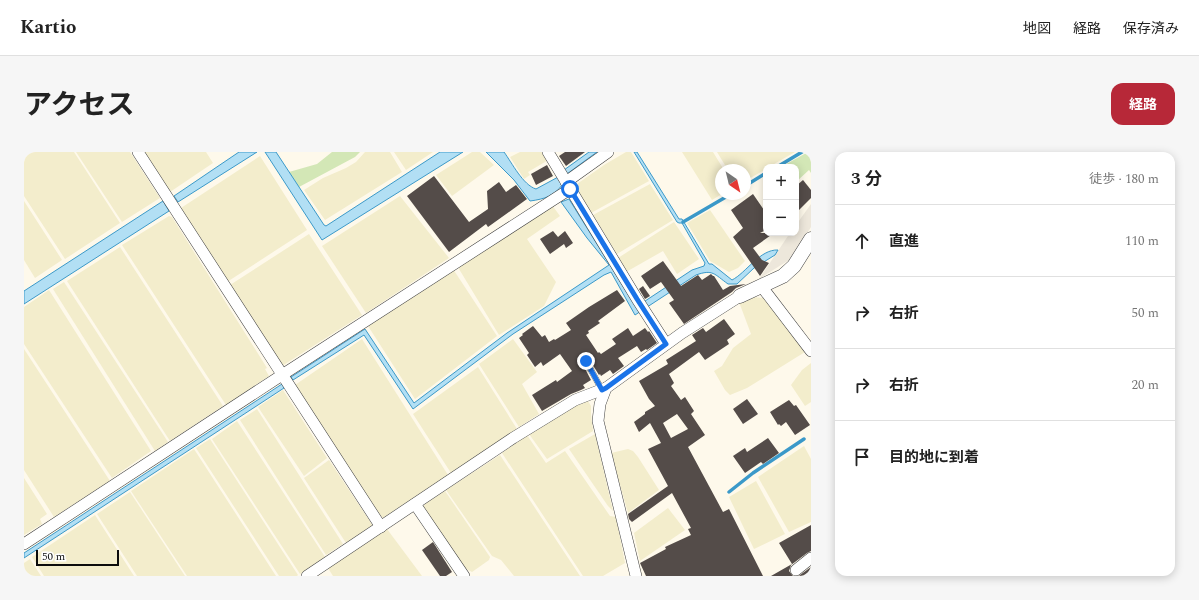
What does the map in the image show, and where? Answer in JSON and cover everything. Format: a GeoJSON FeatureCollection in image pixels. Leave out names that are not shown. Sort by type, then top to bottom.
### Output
{"type":"FeatureCollection","features":[{"type":"Feature","properties":{"kind":"street"},"geometry":{"type":"LineString","coordinates":[[138,152],[381,527]]}},
{"type":"Feature","properties":{"kind":"street"},"geometry":{"type":"LineString","coordinates":[[548,152],[666,344]]}},
{"type":"Feature","properties":{"kind":"street"},"geometry":{"type":"LineString","coordinates":[[24,544],[568,185],[608,152]]}},
{"type":"Feature","properties":{"kind":"street"},"geometry":{"type":"LineString","coordinates":[[307,576],[513,438],[575,400],[604,389],[666,344],[740,296],[783,276],[794,266],[811,239]]}},
{"type":"Feature","properties":{"kind":"street"},"geometry":{"type":"LineString","coordinates":[[762,286],[811,351]]}},
{"type":"Feature","properties":{"kind":"street"},"geometry":{"type":"LineString","coordinates":[[604,389],[598,421],[636,576]]}},
{"type":"Feature","properties":{"kind":"street"},"geometry":{"type":"LineString","coordinates":[[415,504],[464,576]]}},
{"type":"Feature","properties":{"kind":"street"},"geometry":{"type":"LineString","coordinates":[[795,569],[811,558]]}},
{"type":"Feature","properties":{"kind":"lane"},"geometry":{"type":"LineString","coordinates":[[586,361],[604,389]]}},
{"type":"Feature","properties":{"kind":"shaded area"},"geometry":{"type":"Polygon","coordinates":[[[24,152],[74,152],[120,223],[65,259],[24,196],[24,152]]]}},
{"type":"Feature","properties":{"kind":"shaded area"},"geometry":{"type":"Polygon","coordinates":[[[76,152],[130,152],[160,198],[122,222],[76,152]]]}},
{"type":"Feature","properties":{"kind":"shaded area"},"geometry":{"type":"Polygon","coordinates":[[[143,152],[206,152],[213,163],[170,192],[143,152]]]}},
{"type":"Feature","properties":{"kind":"shaded area"},"geometry":{"type":"Polygon","coordinates":[[[365,152],[390,152],[402,172],[325,220],[304,190],[323,178],[356,162],[365,152]]]}},
{"type":"Feature","properties":{"kind":"shaded area"},"geometry":{"type":"Polygon","coordinates":[[[394,152],[433,152],[406,170],[394,152]]]}},
{"type":"Feature","properties":{"kind":"shaded area"},"geometry":{"type":"Polygon","coordinates":[[[472,152],[480,152],[494,165],[452,196],[436,175],[472,152]]]}},
{"type":"Feature","properties":{"kind":"shaded area"},"geometry":{"type":"Polygon","coordinates":[[[520,152],[546,152],[550,159],[528,172],[530,175],[524,179],[510,157],[520,152]]]}},
{"type":"Feature","properties":{"kind":"shaded area"},"geometry":{"type":"Polygon","coordinates":[[[626,152],[631,152],[649,181],[591,213],[577,189],[577,184],[626,152]]]}},
{"type":"Feature","properties":{"kind":"shaded area"},"geometry":{"type":"Polygon","coordinates":[[[682,152],[713,152],[720,164],[715,164],[715,198],[712,200],[682,152]]]}},
{"type":"Feature","properties":{"kind":"shaded area"},"geometry":{"type":"Polygon","coordinates":[[[717,152],[795,152],[774,164],[763,164],[763,171],[751,178],[751,164],[724,164],[717,152]]]}},
{"type":"Feature","properties":{"kind":"shaded area"},"geometry":{"type":"Polygon","coordinates":[[[260,156],[307,230],[227,282],[181,208],[260,156]]]}},
{"type":"Feature","properties":{"kind":"shaded area"},"geometry":{"type":"Polygon","coordinates":[[[650,184],[673,220],[617,254],[593,215],[650,184]]]}},
{"type":"Feature","properties":{"kind":"shaded area"},"geometry":{"type":"Polygon","coordinates":[[[400,196],[449,258],[366,313],[322,246],[400,196]]]}},
{"type":"Feature","properties":{"kind":"shaded area"},"geometry":{"type":"Polygon","coordinates":[[[24,201],[62,260],[35,278],[24,260],[24,201]]]}},
{"type":"Feature","properties":{"kind":"shaded area"},"geometry":{"type":"Polygon","coordinates":[[[811,204],[811,227],[797,250],[789,260],[759,279],[788,236],[799,236],[799,221],[811,204]]]}},
{"type":"Feature","properties":{"kind":"shaded area"},"geometry":{"type":"Polygon","coordinates":[[[552,205],[560,216],[527,239],[556,282],[544,306],[499,335],[459,269],[460,264],[552,205]]]}},
{"type":"Feature","properties":{"kind":"shaded area"},"geometry":{"type":"Polygon","coordinates":[[[710,210],[745,261],[738,268],[729,272],[710,261],[687,223],[710,210]]]}},
{"type":"Feature","properties":{"kind":"shaded area"},"geometry":{"type":"Polygon","coordinates":[[[169,216],[172,217],[267,368],[265,369],[269,376],[226,405],[122,245],[169,216]]]}},
{"type":"Feature","properties":{"kind":"shaded area"},"geometry":{"type":"Polygon","coordinates":[[[674,222],[699,259],[677,274],[663,251],[626,272],[618,258],[674,222]]]}},
{"type":"Feature","properties":{"kind":"shaded area"},"geometry":{"type":"Polygon","coordinates":[[[309,234],[362,315],[282,366],[230,285],[309,234]]]}},
{"type":"Feature","properties":{"kind":"shaded area"},"geometry":{"type":"Polygon","coordinates":[[[120,247],[223,406],[170,441],[67,281],[120,247]]]}},
{"type":"Feature","properties":{"kind":"shaded area"},"geometry":{"type":"Polygon","coordinates":[[[453,269],[497,336],[415,399],[368,326],[453,269]]]}},
{"type":"Feature","properties":{"kind":"shaded area"},"geometry":{"type":"Polygon","coordinates":[[[64,282],[168,442],[155,451],[53,289],[64,282]]]}},
{"type":"Feature","properties":{"kind":"shaded area"},"geometry":{"type":"Polygon","coordinates":[[[49,290],[151,451],[112,478],[24,344],[24,307],[49,290]]]}},
{"type":"Feature","properties":{"kind":"shaded area"},"geometry":{"type":"Polygon","coordinates":[[[751,297],[765,298],[805,352],[747,388],[730,395],[725,390],[714,371],[722,366],[733,348],[751,334],[739,302],[751,297]]]}},
{"type":"Feature","properties":{"kind":"shaded area"},"geometry":{"type":"Polygon","coordinates":[[[362,339],[448,475],[383,518],[378,513],[295,385],[362,339]]]}},
{"type":"Feature","properties":{"kind":"shaded area"},"geometry":{"type":"Polygon","coordinates":[[[513,339],[537,372],[522,384],[539,414],[519,427],[479,364],[513,339]]]}},
{"type":"Feature","properties":{"kind":"shaded area"},"geometry":{"type":"Polygon","coordinates":[[[24,349],[110,481],[54,517],[24,470],[24,349]]]}},
{"type":"Feature","properties":{"kind":"shaded area"},"geometry":{"type":"Polygon","coordinates":[[[811,363],[811,402],[805,406],[791,385],[802,370],[811,363]]]}},
{"type":"Feature","properties":{"kind":"shaded area"},"geometry":{"type":"Polygon","coordinates":[[[478,367],[517,429],[451,473],[413,414],[478,367]]]}},
{"type":"Feature","properties":{"kind":"shaded area"},"geometry":{"type":"Polygon","coordinates":[[[283,390],[327,458],[304,476],[258,407],[283,390]]]}},
{"type":"Feature","properties":{"kind":"shaded area"},"geometry":{"type":"Polygon","coordinates":[[[588,401],[591,406],[593,431],[547,459],[529,434],[573,407],[588,401]]]}},
{"type":"Feature","properties":{"kind":"shaded area"},"geometry":{"type":"Polygon","coordinates":[[[257,409],[343,544],[326,555],[240,420],[257,409]]]}},
{"type":"Feature","properties":{"kind":"shaded area"},"geometry":{"type":"Polygon","coordinates":[[[237,421],[325,557],[300,574],[212,439],[237,421]]]}},
{"type":"Feature","properties":{"kind":"shaded area"},"geometry":{"type":"Polygon","coordinates":[[[595,434],[613,511],[569,449],[595,434]]]}},
{"type":"Feature","properties":{"kind":"shaded area"},"geometry":{"type":"Polygon","coordinates":[[[527,435],[546,463],[565,451],[610,516],[616,517],[625,563],[603,576],[583,576],[502,453],[527,435]]]}},
{"type":"Feature","properties":{"kind":"shaded area"},"geometry":{"type":"Polygon","coordinates":[[[210,439],[298,575],[297,576],[279,576],[196,448],[210,439]]]}},
{"type":"Feature","properties":{"kind":"shaded area"},"geometry":{"type":"Polygon","coordinates":[[[804,446],[811,459],[811,522],[789,532],[758,477],[804,446]]]}},
{"type":"Feature","properties":{"kind":"shaded area"},"geometry":{"type":"Polygon","coordinates":[[[194,449],[276,576],[187,576],[131,491],[194,449]]]}},
{"type":"Feature","properties":{"kind":"shaded area"},"geometry":{"type":"Polygon","coordinates":[[[628,449],[633,451],[638,457],[659,490],[628,513],[611,453],[628,449]]]}},
{"type":"Feature","properties":{"kind":"shaded area"},"geometry":{"type":"Polygon","coordinates":[[[500,455],[580,576],[514,576],[501,560],[492,556],[446,490],[500,455]]]}},
{"type":"Feature","properties":{"kind":"shaded area"},"geometry":{"type":"Polygon","coordinates":[[[329,460],[373,526],[346,543],[304,478],[329,460]]]}},
{"type":"Feature","properties":{"kind":"shaded area"},"geometry":{"type":"Polygon","coordinates":[[[24,478],[47,514],[40,519],[42,524],[24,535],[24,478]]]}},
{"type":"Feature","properties":{"kind":"shaded area"},"geometry":{"type":"Polygon","coordinates":[[[756,481],[785,534],[754,549],[729,497],[756,481]]]}},
{"type":"Feature","properties":{"kind":"shaded area"},"geometry":{"type":"Polygon","coordinates":[[[445,491],[490,557],[489,560],[472,572],[461,566],[422,511],[425,504],[445,491]]]}},
{"type":"Feature","properties":{"kind":"shaded area"},"geometry":{"type":"Polygon","coordinates":[[[130,492],[185,576],[137,576],[97,514],[130,492]]]}},
{"type":"Feature","properties":{"kind":"shaded area"},"geometry":{"type":"Polygon","coordinates":[[[668,508],[685,530],[640,561],[634,533],[668,508]]]}},
{"type":"Feature","properties":{"kind":"shaded area"},"geometry":{"type":"Polygon","coordinates":[[[95,515],[134,576],[44,576],[32,557],[95,515]]]}},
{"type":"Feature","properties":{"kind":"shaded area"},"geometry":{"type":"Polygon","coordinates":[[[387,529],[422,576],[333,576],[328,568],[387,529]]]}},
{"type":"Feature","properties":{"kind":"shaded area"},"geometry":{"type":"Polygon","coordinates":[[[30,559],[41,576],[24,576],[24,563],[30,559]]]}},
{"type":"Feature","properties":{"kind":"green space"},"geometry":{"type":"Polygon","coordinates":[[[332,152],[360,152],[355,157],[299,187],[289,172],[317,164],[332,152]]]}},
{"type":"Feature","properties":{"kind":"green space"},"geometry":{"type":"Polygon","coordinates":[[[808,152],[811,152],[811,173],[809,170],[799,179],[799,164],[786,164],[808,152]]]}},
{"type":"Feature","properties":{"kind":"water"},"geometry":{"type":"Polygon","coordinates":[[[239,152],[257,152],[178,202],[174,196],[239,152]]]}},
{"type":"Feature","properties":{"kind":"water"},"geometry":{"type":"Polygon","coordinates":[[[265,152],[276,152],[326,226],[440,152],[463,152],[322,240],[265,152]]]}},
{"type":"Feature","properties":{"kind":"water"},"geometry":{"type":"Polygon","coordinates":[[[486,152],[504,152],[522,178],[531,187],[536,189],[560,176],[564,170],[589,152],[597,152],[560,179],[563,184],[553,194],[545,198],[530,201],[514,180],[486,152]]]}},
{"type":"Feature","properties":{"kind":"water"},"geometry":{"type":"Polygon","coordinates":[[[634,152],[637,152],[679,219],[682,219],[709,264],[712,264],[732,280],[765,253],[778,250],[775,255],[754,268],[737,284],[728,284],[716,275],[706,272],[696,275],[635,315],[611,272],[604,275],[513,334],[413,409],[364,335],[293,380],[291,377],[365,329],[414,403],[507,333],[609,265],[561,202],[569,199],[636,307],[692,270],[704,266],[705,263],[682,223],[677,222],[634,152]]]}},
{"type":"Feature","properties":{"kind":"water"},"geometry":{"type":"Polygon","coordinates":[[[163,201],[169,211],[24,304],[24,291],[163,201]]]}},
{"type":"Feature","properties":{"kind":"water"},"geometry":{"type":"Polygon","coordinates":[[[282,384],[284,388],[24,558],[24,553],[282,384]]]}},
{"type":"Feature","properties":{"kind":"building"},"geometry":{"type":"Polygon","coordinates":[[[565,152],[585,152],[566,166],[559,156],[565,152]]]}},
{"type":"Feature","properties":{"kind":"building"},"geometry":{"type":"Polygon","coordinates":[[[547,165],[553,176],[536,185],[531,174],[547,165]]]}},
{"type":"Feature","properties":{"kind":"building"},"geometry":{"type":"Polygon","coordinates":[[[434,176],[469,222],[488,209],[487,191],[499,182],[506,192],[516,185],[527,199],[488,227],[486,224],[449,252],[407,196],[434,176]]]}},
{"type":"Feature","properties":{"kind":"building"},"geometry":{"type":"Polygon","coordinates":[[[803,180],[811,190],[811,198],[799,210],[799,200],[799,183],[803,180]]]}},
{"type":"Feature","properties":{"kind":"building"},"geometry":{"type":"Polygon","coordinates":[[[753,194],[763,209],[763,232],[760,233],[763,233],[763,236],[770,236],[753,248],[762,260],[769,263],[760,276],[733,237],[743,228],[731,210],[745,200],[751,200],[751,195],[753,194]]]}},
{"type":"Feature","properties":{"kind":"building"},"geometry":{"type":"Polygon","coordinates":[[[553,231],[558,237],[565,231],[573,243],[566,248],[564,244],[550,254],[540,239],[553,231]]]}},
{"type":"Feature","properties":{"kind":"building"},"geometry":{"type":"Polygon","coordinates":[[[663,261],[681,286],[698,275],[702,280],[711,274],[723,290],[730,286],[746,284],[736,288],[684,324],[669,303],[674,300],[661,282],[650,289],[641,276],[663,261]]]}},
{"type":"Feature","properties":{"kind":"building"},"geometry":{"type":"Polygon","coordinates":[[[643,286],[650,296],[645,299],[639,289],[643,286]]]}},
{"type":"Feature","properties":{"kind":"building"},"geometry":{"type":"Polygon","coordinates":[[[617,290],[625,301],[598,321],[600,323],[588,331],[589,333],[586,335],[598,353],[599,352],[601,354],[616,344],[612,339],[628,328],[633,336],[645,328],[648,332],[649,331],[657,343],[641,352],[637,346],[618,358],[624,366],[613,374],[610,370],[601,376],[600,374],[599,375],[589,359],[586,357],[584,358],[582,363],[591,380],[583,385],[585,388],[571,394],[542,411],[532,395],[556,380],[557,382],[572,371],[560,354],[543,366],[541,362],[535,367],[527,355],[529,353],[519,338],[533,326],[542,337],[545,335],[549,342],[554,339],[555,340],[571,330],[566,323],[617,290]]]}},
{"type":"Feature","properties":{"kind":"building"},"geometry":{"type":"Polygon","coordinates":[[[724,319],[735,334],[727,340],[729,344],[705,360],[699,352],[669,374],[674,383],[671,386],[681,400],[685,397],[694,411],[691,414],[705,435],[688,447],[723,512],[729,509],[763,576],[646,576],[640,563],[666,549],[665,547],[691,535],[688,529],[691,528],[672,493],[632,522],[629,519],[628,514],[668,486],[648,449],[661,443],[650,423],[639,432],[634,422],[645,414],[645,412],[655,406],[649,399],[639,381],[668,364],[666,360],[696,341],[692,335],[703,328],[706,332],[724,319]],[[677,414],[663,423],[671,438],[688,429],[677,414]]]}},
{"type":"Feature","properties":{"kind":"building"},"geometry":{"type":"Polygon","coordinates":[[[747,399],[758,414],[743,424],[733,409],[747,399]]]}},
{"type":"Feature","properties":{"kind":"building"},"geometry":{"type":"Polygon","coordinates":[[[789,400],[794,406],[796,405],[810,425],[795,435],[786,422],[781,426],[779,424],[778,425],[770,412],[789,400]]]}},
{"type":"Feature","properties":{"kind":"building"},"geometry":{"type":"Polygon","coordinates":[[[768,438],[779,453],[763,464],[761,462],[745,473],[733,456],[745,448],[747,452],[768,438]]]}},
{"type":"Feature","properties":{"kind":"building"},"geometry":{"type":"Polygon","coordinates":[[[811,525],[811,551],[791,565],[789,571],[793,576],[771,576],[792,564],[779,543],[811,525]]]}},
{"type":"Feature","properties":{"kind":"building"},"geometry":{"type":"Polygon","coordinates":[[[433,542],[452,572],[446,576],[440,576],[422,550],[433,542]]]}},
{"type":"Feature","properties":{"kind":"building"},"geometry":{"type":"Polygon","coordinates":[[[811,567],[811,576],[799,576],[800,575],[811,567]]]}},
{"type":"Feature","properties":{"kind":"waterway"},"geometry":{"type":"LineString","coordinates":[[782,164],[802,152]]}},
{"type":"Feature","properties":{"kind":"waterway"},"geometry":{"type":"LineString","coordinates":[[751,182],[763,175]]}},
{"type":"Feature","properties":{"kind":"waterway"},"geometry":{"type":"LineString","coordinates":[[683,222],[721,200]]}},
{"type":"Feature","properties":{"kind":"waterway"},"geometry":{"type":"LineString","coordinates":[[729,492],[753,473],[804,439]]}},
{"type":"Feature","properties":{"kind":"route"},"geometry":{"type":"LineString","coordinates":[[570,189],[666,344],[602,390],[586,361]]}}]}
